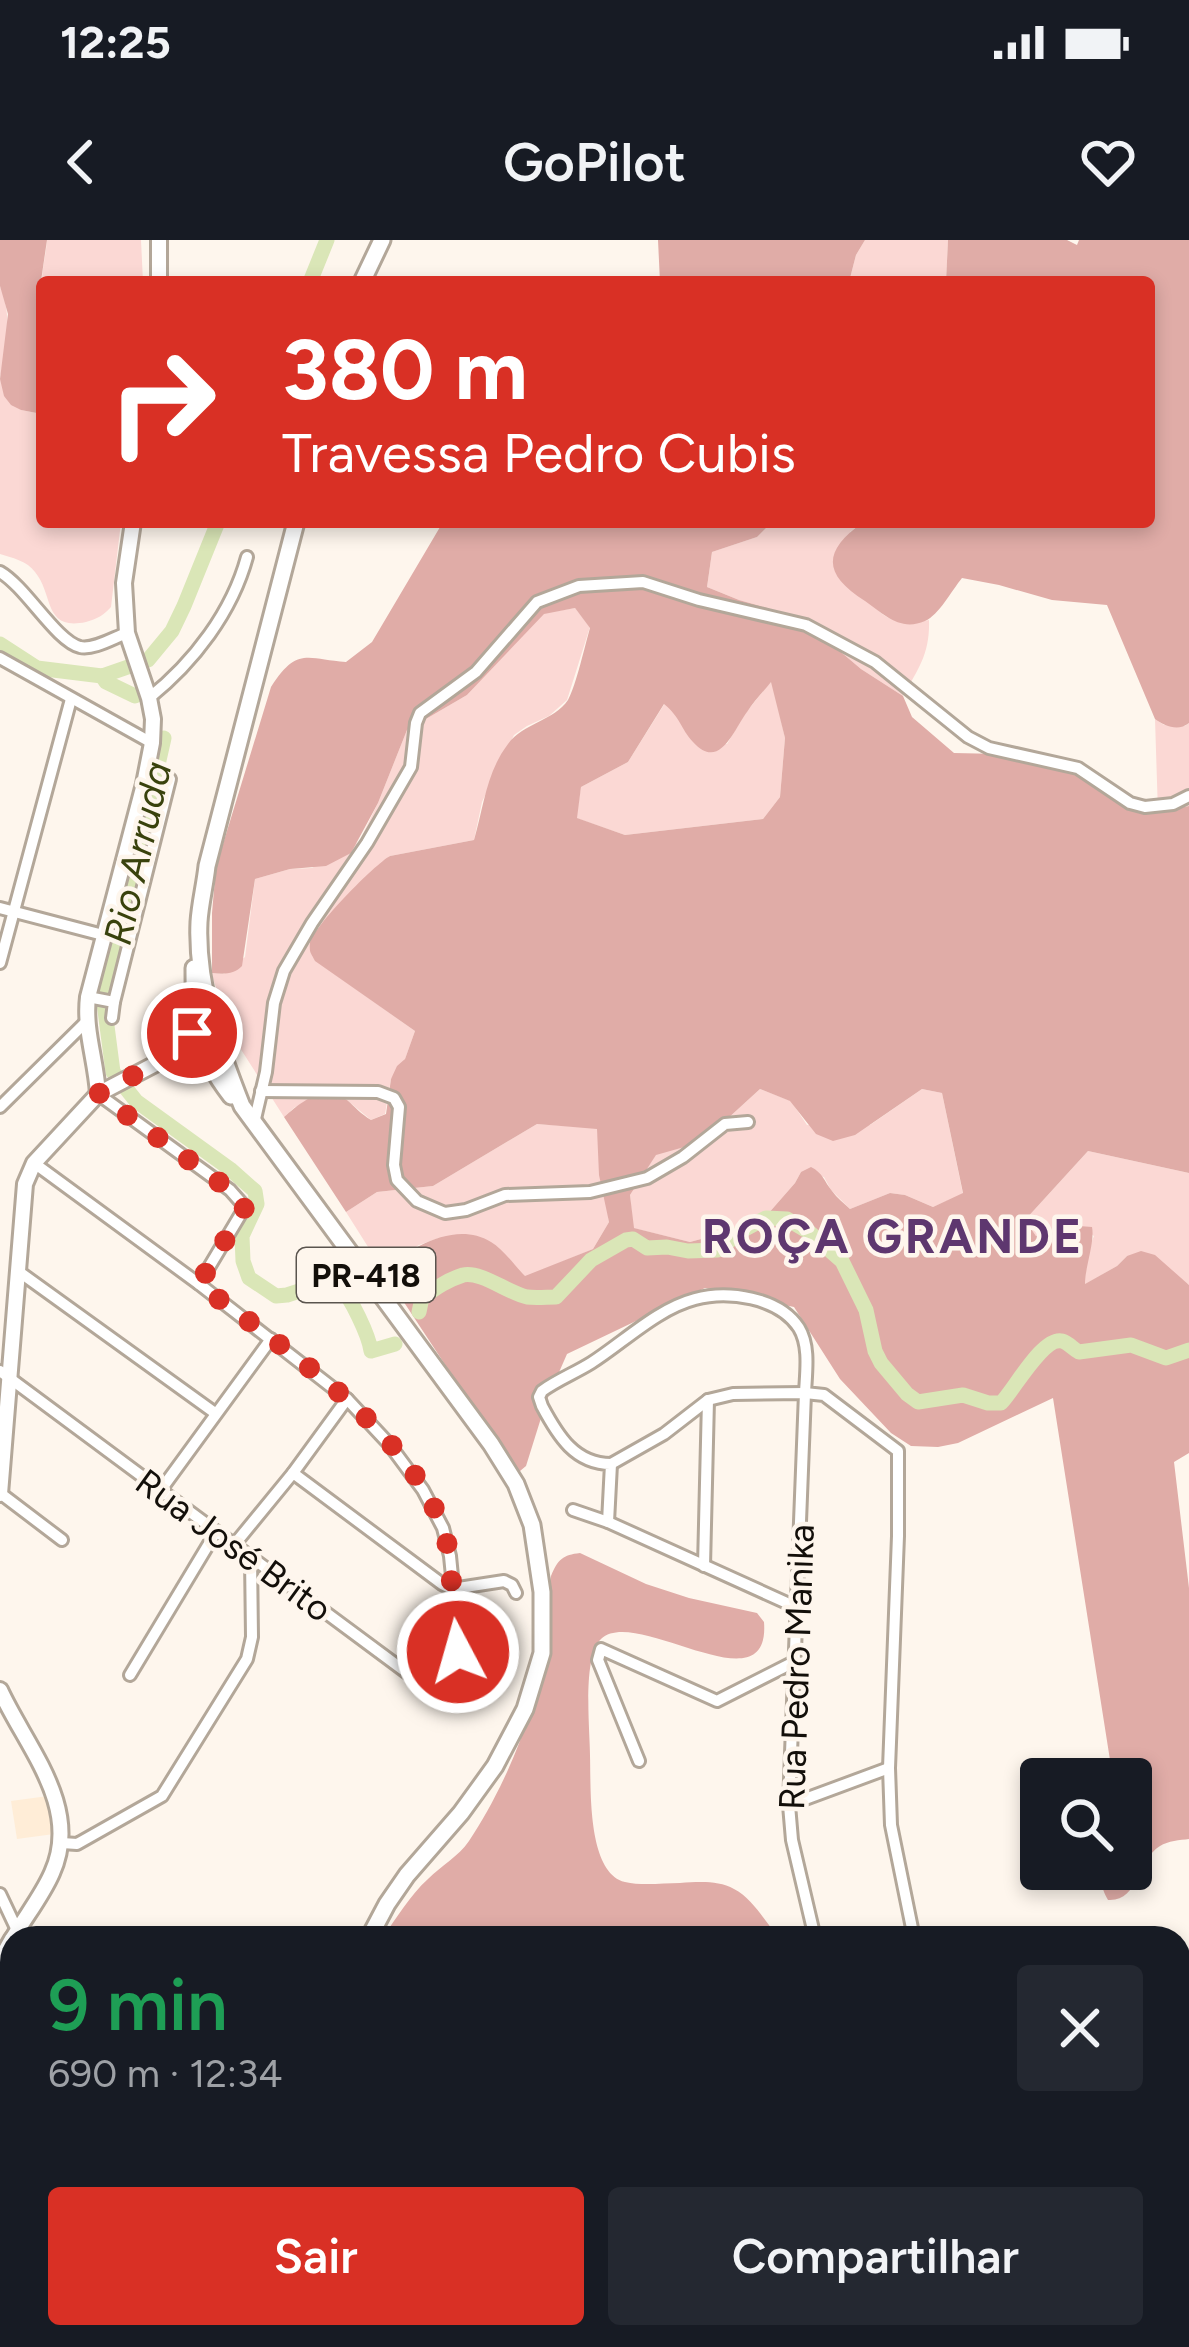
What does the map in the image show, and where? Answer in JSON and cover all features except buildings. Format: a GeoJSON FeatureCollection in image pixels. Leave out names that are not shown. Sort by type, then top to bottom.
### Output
{"type":"FeatureCollection","features":[{"type":"Feature","properties":{"kind":"highway"},"geometry":{"type":"LineString","coordinates":[[365,276],[382,240]]}},
{"type":"Feature","properties":{"kind":"highway","name":"PR-418"},"geometry":{"type":"LineString","coordinates":[[294,528],[207,866],[199,923],[207,1003],[242,1106],[515,1484],[532,1525],[542,1592],[542,1652],[525,1708],[495,1766],[461,1814],[407,1874],[375,1926]]}},
{"type":"Feature","properties":{"kind":"highway"},"geometry":{"type":"LineString","coordinates":[[199,923],[194,1020],[216,1076],[242,1106]]}},
{"type":"Feature","properties":{"kind":"main road"},"geometry":{"type":"LineString","coordinates":[[159,240],[159,276]]}},
{"type":"Feature","properties":{"kind":"main road"},"geometry":{"type":"LineString","coordinates":[[98,1094],[85,1023],[88,997],[152,743],[153,719],[129,637],[124,583],[132,528]]}},
{"type":"Feature","properties":{"kind":"main road"},"geometry":{"type":"LineString","coordinates":[[0,1494],[4,1375],[26,1184],[34,1163],[98,1094],[184,1049],[194,1020]]}},
{"type":"Feature","properties":{"kind":"main road"},"geometry":{"type":"LineString","coordinates":[[184,1049],[204,1053]]}},
{"type":"Feature","properties":{"kind":"main road"},"geometry":{"type":"LineString","coordinates":[[0,1690],[4,1709],[53,1789],[61,1818],[62,1843],[52,1873],[20,1926]]}},
{"type":"Feature","properties":{"kind":"street"},"geometry":{"type":"LineString","coordinates":[[149,698],[205,641],[239,585],[247,557]]}},
{"type":"Feature","properties":{"kind":"street"},"geometry":{"type":"LineString","coordinates":[[0,572],[13,579],[79,647],[129,637]]}},
{"type":"Feature","properties":{"kind":"street"},"geometry":{"type":"LineString","coordinates":[[254,1123],[284,971],[411,767],[420,712],[476,672],[537,602],[578,586],[643,582],[806,625],[875,662],[968,737],[989,748],[1078,768],[1145,807],[1173,804],[1189,796]]}},
{"type":"Feature","properties":{"kind":"street"},"geometry":{"type":"LineString","coordinates":[[0,658],[152,743]]}},
{"type":"Feature","properties":{"kind":"street"},"geometry":{"type":"LineString","coordinates":[[0,964],[6,910],[71,699]]}},
{"type":"Feature","properties":{"kind":"street"},"geometry":{"type":"LineString","coordinates":[[112,1018],[170,779]]}},
{"type":"Feature","properties":{"kind":"street"},"geometry":{"type":"LineString","coordinates":[[6,910],[103,935]]}},
{"type":"Feature","properties":{"kind":"street"},"geometry":{"type":"LineString","coordinates":[[88,997],[114,1002]]}},
{"type":"Feature","properties":{"kind":"street"},"geometry":{"type":"LineString","coordinates":[[0,1107],[85,1023]]}},
{"type":"Feature","properties":{"kind":"street"},"geometry":{"type":"LineString","coordinates":[[261,1091],[378,1092],[394,1098],[399,1107],[394,1165],[398,1180],[417,1201],[445,1213],[505,1195],[590,1192],[647,1178],[725,1124],[748,1122]]}},
{"type":"Feature","properties":{"kind":"street"},"geometry":{"type":"LineString","coordinates":[[98,1094],[230,1190],[245,1207],[199,1284]]}},
{"type":"Feature","properties":{"kind":"street"},"geometry":{"type":"LineString","coordinates":[[34,1163],[347,1399],[424,1490],[443,1528],[452,1589]]}},
{"type":"Feature","properties":{"kind":"street"},"geometry":{"type":"LineString","coordinates":[[18,1271],[215,1413]]}},
{"type":"Feature","properties":{"kind":"street","name":"Rua Pedro Manika"},"geometry":{"type":"LineString","coordinates":[[611,1463],[586,1461],[577,1454],[542,1406],[542,1391],[693,1299],[747,1298],[787,1315],[801,1330],[807,1357],[789,1805],[792,1840],[812,1926]]}},
{"type":"Feature","properties":{"kind":"street"},"geometry":{"type":"LineString","coordinates":[[160,1491],[271,1339]]}},
{"type":"Feature","properties":{"kind":"street","name":"Rua José Brito"},"geometry":{"type":"LineString","coordinates":[[4,1375],[441,1698],[457,1693],[460,1676],[452,1589]]}},
{"type":"Feature","properties":{"kind":"street"},"geometry":{"type":"LineString","coordinates":[[608,1522],[611,1463],[664,1434],[708,1400],[733,1394],[824,1395],[898,1451],[889,1768],[891,1825],[912,1926]]}},
{"type":"Feature","properties":{"kind":"street"},"geometry":{"type":"LineString","coordinates":[[234,1545],[347,1399]]}},
{"type":"Feature","properties":{"kind":"street"},"geometry":{"type":"LineString","coordinates":[[704,1566],[708,1400]]}},
{"type":"Feature","properties":{"kind":"street"},"geometry":{"type":"LineString","coordinates":[[293,1472],[452,1589],[504,1581],[515,1593]]}},
{"type":"Feature","properties":{"kind":"street"},"geometry":{"type":"LineString","coordinates":[[0,1494],[62,1540]]}},
{"type":"Feature","properties":{"kind":"street"},"geometry":{"type":"LineString","coordinates":[[573,1510],[798,1608]]}},
{"type":"Feature","properties":{"kind":"street"},"geometry":{"type":"LineString","coordinates":[[130,1675],[216,1532]]}},
{"type":"Feature","properties":{"kind":"street"},"geometry":{"type":"LineString","coordinates":[[62,1843],[77,1844],[162,1796],[179,1773],[247,1659],[252,1637],[250,1558]]}},
{"type":"Feature","properties":{"kind":"street"},"geometry":{"type":"LineString","coordinates":[[639,1761],[598,1660],[601,1648],[717,1701],[796,1661]]}},
{"type":"Feature","properties":{"kind":"street"},"geometry":{"type":"LineString","coordinates":[[789,1805],[889,1768]]}},
{"type":"Feature","properties":{"kind":"street"},"geometry":{"type":"LineString","coordinates":[[0,1894],[11,1926]]}},
{"type":"Feature","properties":{"kind":"shaded area"},"geometry":{"type":"Polygon","coordinates":[[[0,240],[47,240],[42,276],[36,276],[36,413],[11,405],[4,396],[0,379],[8,314],[0,286],[0,240]]]}},
{"type":"Feature","properties":{"kind":"shaded area"},"geometry":{"type":"Polygon","coordinates":[[[47,240],[141,240],[143,276],[42,276],[47,240]]]}},
{"type":"Feature","properties":{"kind":"shaded area"},"geometry":{"type":"Polygon","coordinates":[[[658,240],[865,240],[851,276],[660,276],[658,240]]]}},
{"type":"Feature","properties":{"kind":"shaded area"},"geometry":{"type":"Polygon","coordinates":[[[865,240],[948,240],[946,276],[851,276],[865,240]]]}},
{"type":"Feature","properties":{"kind":"shaded area"},"geometry":{"type":"Polygon","coordinates":[[[948,240],[1067,240],[1077,245],[1079,240],[1189,240],[1189,723],[1185,726],[1172,727],[1155,719],[1107,605],[1052,600],[962,578],[930,618],[908,624],[879,611],[851,591],[835,572],[835,553],[856,528],[1155,528],[1155,276],[946,276],[948,240]]]}},
{"type":"Feature","properties":{"kind":"shaded area"},"geometry":{"type":"Polygon","coordinates":[[[0,286],[7,320],[0,379],[0,286]]]}},
{"type":"Feature","properties":{"kind":"shaded area"},"geometry":{"type":"Polygon","coordinates":[[[0,379],[21,410],[36,413],[36,528],[120,528],[111,607],[94,620],[63,621],[32,568],[0,554],[0,379]]]}},
{"type":"Feature","properties":{"kind":"shaded area"},"geometry":{"type":"Polygon","coordinates":[[[439,528],[766,528],[757,537],[712,552],[707,587],[768,608],[822,636],[903,696],[912,717],[954,753],[1052,757],[1149,814],[1189,806],[1189,1173],[1088,1151],[1025,1220],[1036,1236],[1092,1227],[1085,1284],[1141,1251],[1155,1255],[1189,1285],[1189,1453],[1174,1462],[1189,1588],[1189,1839],[1152,1852],[1152,1758],[1110,1758],[1053,1398],[958,1443],[911,1446],[891,1433],[840,1379],[794,1307],[705,1288],[567,1354],[526,1466],[514,1469],[382,1269],[434,1240],[463,1234],[491,1242],[525,1276],[593,1249],[609,1222],[599,1175],[597,1129],[537,1124],[433,1186],[377,1192],[346,1212],[284,1117],[306,1100],[330,1093],[371,1120],[386,1114],[391,1079],[415,1031],[315,961],[310,943],[346,896],[390,856],[474,840],[501,755],[514,737],[568,700],[590,628],[575,608],[544,614],[467,695],[407,730],[378,803],[351,853],[326,866],[255,879],[242,966],[224,974],[212,973],[216,867],[271,687],[288,665],[312,658],[346,662],[372,642],[439,528]],[[771,682],[725,745],[711,752],[693,742],[664,704],[628,762],[581,787],[577,818],[625,835],[763,819],[780,797],[785,738],[771,682]],[[760,1089],[702,1142],[656,1155],[630,1195],[634,1228],[690,1242],[760,1223],[801,1172],[811,1167],[850,1209],[890,1193],[933,1207],[963,1193],[942,1093],[922,1089],[855,1135],[833,1141],[816,1134],[790,1101],[760,1089]]]}},
{"type":"Feature","properties":{"kind":"shaded area"},"geometry":{"type":"Polygon","coordinates":[[[766,528],[855,528],[850,532],[863,584],[879,611],[907,622],[929,620],[925,651],[903,696],[822,636],[768,608],[707,587],[712,552],[757,537],[766,528]]]}},
{"type":"Feature","properties":{"kind":"shaded area"},"geometry":{"type":"Polygon","coordinates":[[[575,608],[590,627],[567,700],[514,735],[482,802],[474,840],[390,856],[316,929],[316,961],[415,1031],[391,1079],[385,1114],[371,1120],[342,1096],[295,1107],[284,1117],[233,1037],[211,973],[224,974],[245,957],[255,879],[312,868],[359,842],[407,730],[467,695],[544,613],[575,608]]]}},
{"type":"Feature","properties":{"kind":"shaded area"},"geometry":{"type":"Polygon","coordinates":[[[772,680],[785,738],[780,797],[763,819],[625,835],[576,818],[581,787],[628,762],[665,703],[682,720],[687,734],[727,744],[772,680]]]}},
{"type":"Feature","properties":{"kind":"shaded area"},"geometry":{"type":"Polygon","coordinates":[[[1155,719],[1164,725],[1189,723],[1189,806],[1158,813],[1155,719]]]}},
{"type":"Feature","properties":{"kind":"shaded area"},"geometry":{"type":"Polygon","coordinates":[[[760,1089],[791,1101],[807,1125],[870,1125],[922,1089],[942,1093],[963,1194],[933,1207],[890,1193],[850,1209],[824,1177],[801,1172],[760,1223],[690,1242],[633,1228],[630,1195],[656,1154],[702,1142],[760,1089]]]}},
{"type":"Feature","properties":{"kind":"shaded area"},"geometry":{"type":"Polygon","coordinates":[[[537,1124],[597,1128],[609,1222],[593,1249],[525,1277],[496,1246],[439,1238],[382,1269],[346,1212],[377,1192],[433,1186],[537,1124]]]}},
{"type":"Feature","properties":{"kind":"shaded area"},"geometry":{"type":"Polygon","coordinates":[[[1088,1151],[1189,1173],[1189,1285],[1127,1256],[1084,1285],[1094,1236],[1079,1226],[1036,1236],[1025,1220],[1088,1151]]]}},
{"type":"Feature","properties":{"kind":"shaded area"},"geometry":{"type":"Polygon","coordinates":[[[580,1553],[689,1598],[757,1613],[764,1622],[760,1647],[746,1657],[725,1658],[618,1632],[601,1639],[591,1661],[588,1712],[594,1828],[597,1847],[613,1875],[638,1884],[728,1886],[750,1901],[770,1926],[390,1926],[421,1885],[465,1847],[492,1802],[536,1690],[551,1576],[569,1555],[580,1553]]]}},
{"type":"Feature","properties":{"kind":"shaded area"},"geometry":{"type":"Polygon","coordinates":[[[48,1796],[54,1834],[17,1839],[11,1801],[48,1796]]]}},
{"type":"Feature","properties":{"kind":"shaded area"},"geometry":{"type":"Polygon","coordinates":[[[1104,1890],[1129,1890],[1118,1899],[1108,1900],[1104,1890]]]}},
{"type":"Feature","properties":{"kind":"waterway"},"geometry":{"type":"LineString","coordinates":[[312,276],[327,240]]}},
{"type":"Feature","properties":{"kind":"waterway"},"geometry":{"type":"LineString","coordinates":[[0,644],[37,668],[102,676],[148,660],[172,631],[216,528]]}},
{"type":"Feature","properties":{"kind":"waterway","name":"Rio Arruda"},"geometry":{"type":"LineString","coordinates":[[102,676],[135,696]]}},
{"type":"Feature","properties":{"kind":"waterway","name":"Rio Arruda"},"geometry":{"type":"LineString","coordinates":[[164,738],[105,987],[113,1072],[136,1101],[255,1191],[257,1204],[242,1236],[249,1278],[276,1296],[327,1282],[338,1284],[359,1317],[371,1351],[395,1344]]}},
{"type":"Feature","properties":{"kind":"waterway","name":"Rio Arruda"},"geometry":{"type":"LineString","coordinates":[[419,1312],[422,1298],[463,1275],[478,1276],[527,1297],[556,1297],[591,1260],[626,1240],[647,1248],[718,1250],[766,1218],[787,1219],[842,1261],[866,1310],[881,1363],[918,1402],[963,1395],[1001,1403],[1054,1342],[1064,1342],[1079,1352],[1131,1345],[1166,1358],[1189,1350]]}},
{"type":"Feature","properties":{"kind":"district","name":"ROÇA GRANDE"},"geometry":{"type":"Point","coordinates":[893,1236]}},
{"type":"Feature","properties":{"kind":"route"},"geometry":{"type":"LineString","coordinates":[[192,1033],[184,1049],[98,1094],[240,1199],[245,1207],[242,1216],[199,1284],[347,1399],[424,1490],[443,1528],[450,1556],[458,1652]]}}]}
